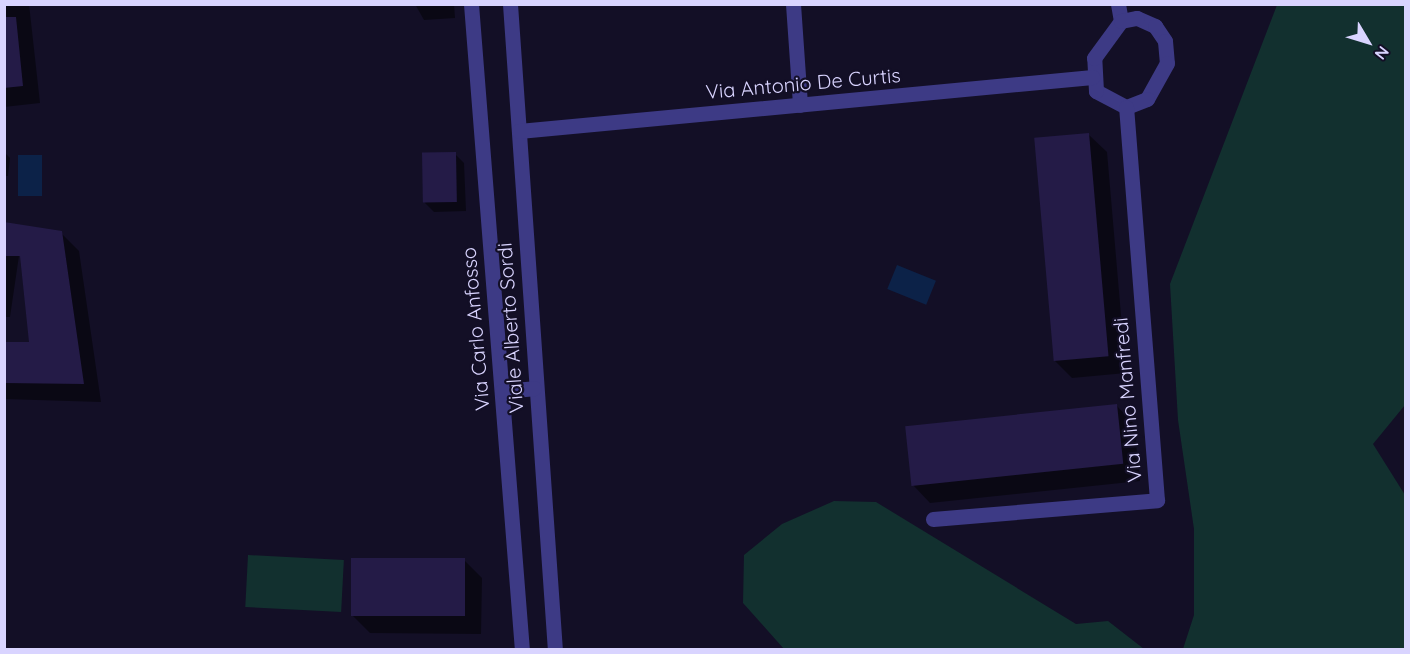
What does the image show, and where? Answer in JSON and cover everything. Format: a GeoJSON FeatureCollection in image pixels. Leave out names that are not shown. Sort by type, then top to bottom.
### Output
{"type":"FeatureCollection","features":[{"type":"Feature","properties":{"kind":"street","name":"Via Carlo Anfosso"},"geometry":{"type":"LineString","coordinates":[[471,4],[522,650]]}},
{"type":"Feature","properties":{"kind":"street","name":"Viale Alberto Sordi"},"geometry":{"type":"LineString","coordinates":[[510,4],[534,388],[555,650]]}},
{"type":"Feature","properties":{"kind":"street"},"geometry":{"type":"LineString","coordinates":[[793,4],[800,105]]}},
{"type":"Feature","properties":{"kind":"street"},"geometry":{"type":"LineString","coordinates":[[1118,4],[1121,21]]}},
{"type":"Feature","properties":{"kind":"street"},"geometry":{"type":"LineString","coordinates":[[1137,18],[1155,26],[1165,41],[1167,63],[1147,99],[1126,107],[1108,102],[1092,77],[1094,58],[1121,21],[1137,18]]}},
{"type":"Feature","properties":{"kind":"street","name":"Via Antonio De Curtis"},"geometry":{"type":"LineString","coordinates":[[519,131],[1092,77]]}},
{"type":"Feature","properties":{"kind":"street","name":"Via Nino Manfredi"},"geometry":{"type":"LineString","coordinates":[[933,519],[1157,500],[1126,107]]}},
{"type":"Feature","properties":{"kind":"street"},"geometry":{"type":"LineString","coordinates":[[502,392],[534,388]]}},
{"type":"Feature","properties":{"kind":"green space"},"geometry":{"type":"Polygon","coordinates":[[[1277,5],[1405,5],[1405,405],[1373,444],[1405,495],[1405,649],[1183,649],[1194,615],[1194,529],[1178,420],[1170,284],[1277,5]]]}},
{"type":"Feature","properties":{"kind":"green space"},"geometry":{"type":"Polygon","coordinates":[[[834,501],[876,502],[1076,624],[1108,621],[1144,649],[784,649],[743,603],[744,555],[782,524],[834,501]]]}},
{"type":"Feature","properties":{"kind":"green space"},"geometry":{"type":"Polygon","coordinates":[[[248,555],[344,560],[341,612],[245,607],[248,555]]]}},
{"type":"Feature","properties":{"kind":"water"},"geometry":{"type":"Polygon","coordinates":[[[18,155],[42,155],[42,196],[18,196],[18,155]]]}},
{"type":"Feature","properties":{"kind":"water"},"geometry":{"type":"Polygon","coordinates":[[[897,265],[936,281],[926,305],[887,289],[897,265]]]}},
{"type":"Feature","properties":{"kind":"building"},"geometry":{"type":"Polygon","coordinates":[[[4,17],[16,17],[23,86],[4,88],[4,17]]]}},
{"type":"Feature","properties":{"kind":"building"},"geometry":{"type":"Polygon","coordinates":[[[1089,133],[1109,356],[1054,361],[1034,138],[1089,133]]]}},
{"type":"Feature","properties":{"kind":"building"},"geometry":{"type":"Polygon","coordinates":[[[456,152],[457,202],[423,203],[422,153],[456,152]]]}},
{"type":"Feature","properties":{"kind":"building"},"geometry":{"type":"Polygon","coordinates":[[[4,222],[62,231],[84,384],[4,383],[4,342],[29,342],[20,256],[4,256],[4,222]]]}},
{"type":"Feature","properties":{"kind":"building"},"geometry":{"type":"Polygon","coordinates":[[[1117,404],[1123,464],[911,486],[905,426],[1117,404]]]}},
{"type":"Feature","properties":{"kind":"building"},"geometry":{"type":"Polygon","coordinates":[[[351,558],[465,558],[465,616],[351,616],[351,558]]]}}]}
